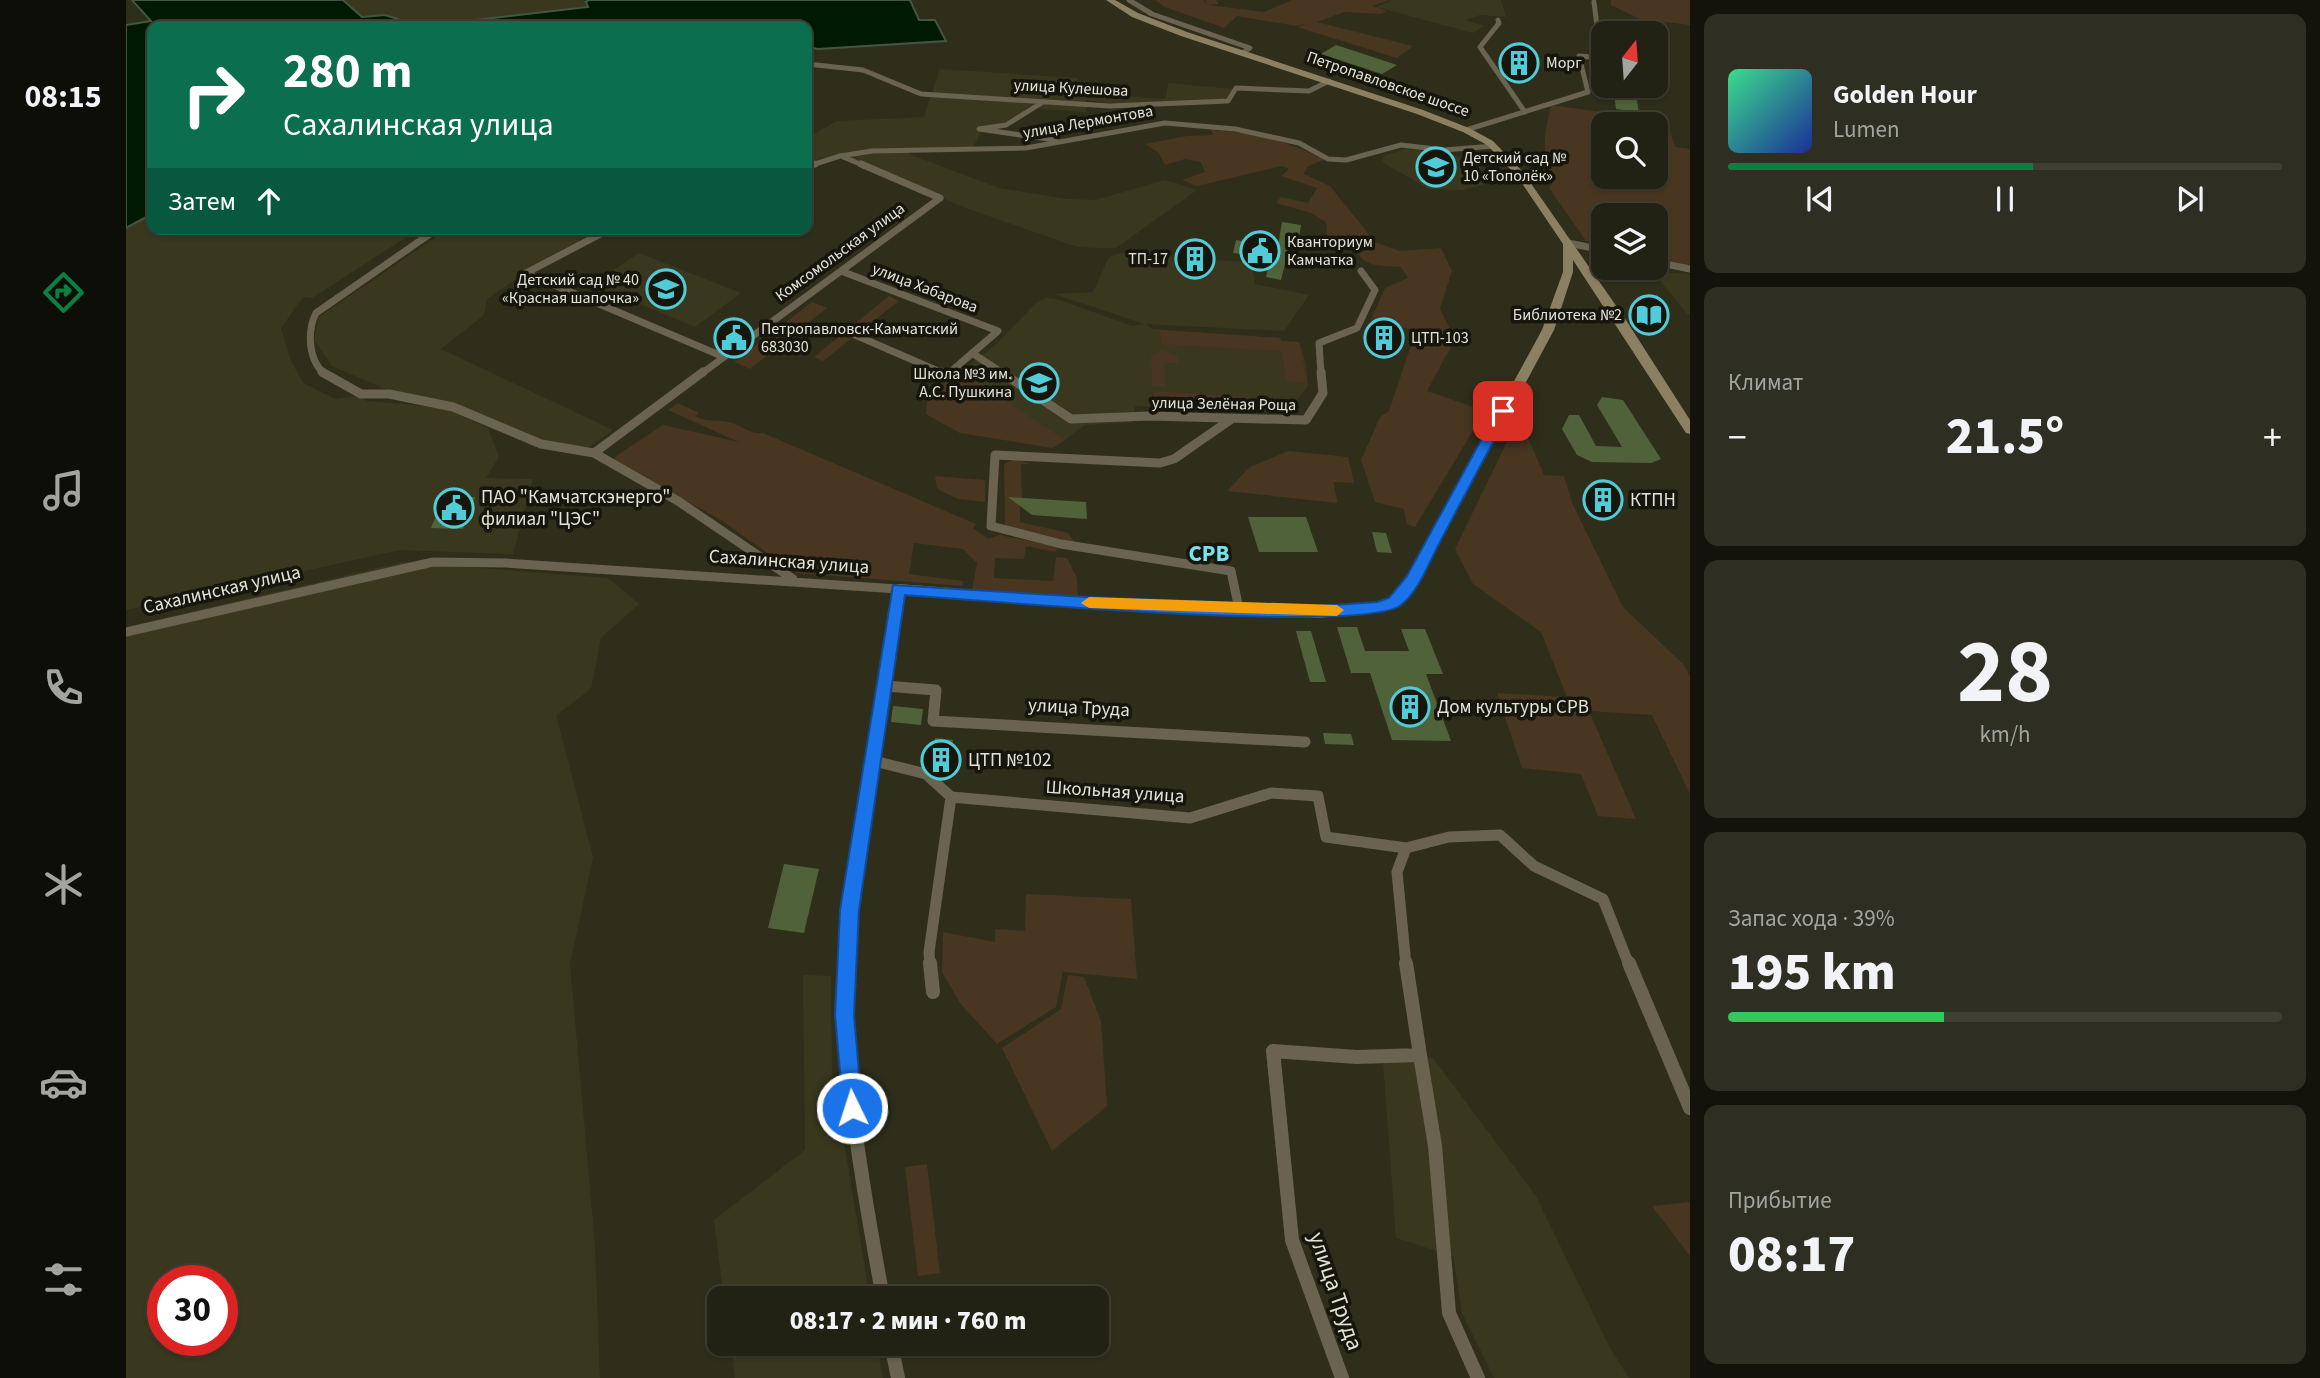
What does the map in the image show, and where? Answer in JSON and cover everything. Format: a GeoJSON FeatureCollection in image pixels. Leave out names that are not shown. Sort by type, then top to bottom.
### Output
{"type":"FeatureCollection","features":[{"type":"Feature","properties":{"kind":"street","name":"Петропавловское шоссе"},"geometry":{"type":"LineString","coordinates":[[1110,0],[1135,15],[1466,130],[1494,146],[1520,173],[1568,243],[1577,282]]}},
{"type":"Feature","properties":{"kind":"street"},"geometry":{"type":"LineString","coordinates":[[1129,0],[1152,14],[1250,48],[1242,53]]}},
{"type":"Feature","properties":{"kind":"street"},"geometry":{"type":"LineString","coordinates":[[1466,130],[1588,92],[1580,55],[1601,58],[1594,2]]}},
{"type":"Feature","properties":{"kind":"street"},"geometry":{"type":"LineString","coordinates":[[1498,20],[1499,23],[1480,47],[1525,111]]}},
{"type":"Feature","properties":{"kind":"street","name":"улица Кулешова"},"geometry":{"type":"LineString","coordinates":[[812,64],[845,67],[877,74],[908,91],[921,94],[1110,106],[1228,101],[1236,88],[1309,91],[1329,81]]}},
{"type":"Feature","properties":{"kind":"street"},"geometry":{"type":"LineString","coordinates":[[1043,102],[1006,125],[979,129],[1068,142]]}},
{"type":"Feature","properties":{"kind":"street","name":"улица Лермонтова"},"geometry":{"type":"LineString","coordinates":[[812,165],[840,156],[947,148],[1026,148],[1165,123],[1235,129],[1286,140],[1299,143],[1328,159],[1346,160],[1401,145],[1444,150],[1494,146]]}},
{"type":"Feature","properties":{"kind":"street","name":"Комсомольская улица"},"geometry":{"type":"LineString","coordinates":[[594,453],[940,198],[840,156]]}},
{"type":"Feature","properties":{"kind":"street"},"geometry":{"type":"LineString","coordinates":[[429,235],[316,313],[309,323],[309,339],[321,372],[361,394],[389,394],[453,407],[541,444],[594,453],[678,501],[795,580]]}},
{"type":"Feature","properties":{"kind":"street"},"geometry":{"type":"LineString","coordinates":[[597,235],[526,273],[724,357]]}},
{"type":"Feature","properties":{"kind":"street"},"geometry":{"type":"LineString","coordinates":[[1591,248],[1568,243],[1568,272],[1577,282],[1599,289],[1690,430]]}},
{"type":"Feature","properties":{"kind":"street"},"geometry":{"type":"LineString","coordinates":[[1668,264],[1690,269]]}},
{"type":"Feature","properties":{"kind":"street","name":"улица Хабарова"},"geometry":{"type":"LineString","coordinates":[[841,271],[998,331],[972,353]]}},
{"type":"Feature","properties":{"kind":"street","name":"улица Зелёная Роща"},"geometry":{"type":"LineString","coordinates":[[972,353],[1071,419],[1149,416],[1306,420],[1323,393],[1319,343],[1357,328],[1376,290],[1361,271]]}},
{"type":"Feature","properties":{"kind":"street"},"geometry":{"type":"LineString","coordinates":[[1568,272],[1577,282]]}},
{"type":"Feature","properties":{"kind":"street","name":"Сахалинская улица"},"geometry":{"type":"LineString","coordinates":[[126,632],[433,562],[505,562],[795,580],[1086,603],[1318,612],[1395,602],[1413,579],[1548,330],[1577,282]]}},
{"type":"Feature","properties":{"kind":"street"},"geometry":{"type":"LineString","coordinates":[[855,335],[947,374],[972,353]]}},
{"type":"Feature","properties":{"kind":"street"},"geometry":{"type":"LineString","coordinates":[[1230,420],[1174,459],[1160,463],[995,455],[992,526],[1061,544],[1231,571],[1239,609]]}},
{"type":"Feature","properties":{"kind":"street"},"geometry":{"type":"LineString","coordinates":[[881,1286],[853,1131],[845,1015],[849,910],[874,761],[898,589]]}},
{"type":"Feature","properties":{"kind":"street","name":"улица Труда"},"geometry":{"type":"LineString","coordinates":[[885,686],[936,690],[933,721],[1305,742]]}},
{"type":"Feature","properties":{"kind":"street"},"geometry":{"type":"LineString","coordinates":[[874,761],[926,774],[951,797],[929,952],[933,992]]}},
{"type":"Feature","properties":{"kind":"street","name":"Школьная улица"},"geometry":{"type":"LineString","coordinates":[[951,797],[1190,818],[1271,793],[1318,796],[1326,837],[1406,848],[1449,837],[1500,835],[1534,866],[1603,899],[1690,1108]]}},
{"type":"Feature","properties":{"kind":"street"},"geometry":{"type":"LineString","coordinates":[[1406,848],[1397,872],[1407,970],[1435,1146],[1449,1313],[1478,1378]]}},
{"type":"Feature","properties":{"kind":"street","name":"улица Труда"},"geometry":{"type":"LineString","coordinates":[[1342,1378],[1292,1240],[1273,1051],[1357,1057],[1420,1055]]}},
{"type":"Feature","properties":{"kind":"street"},"geometry":{"type":"LineString","coordinates":[[893,1356],[898,1378]]}},
{"type":"Feature","properties":{"kind":"shaded area"},"geometry":{"type":"Polygon","coordinates":[[[132,0],[343,0],[362,17],[385,15],[404,21],[151,21],[132,0]]]}},
{"type":"Feature","properties":{"kind":"shaded area"},"geometry":{"type":"Polygon","coordinates":[[[345,0],[588,0],[586,2],[589,7],[465,21],[405,21],[385,15],[362,17],[345,0]]]}},
{"type":"Feature","properties":{"kind":"shaded area"},"geometry":{"type":"Polygon","coordinates":[[[910,0],[919,20],[935,20],[946,41],[818,49],[812,48],[812,21],[467,21],[588,7],[586,2],[910,0]]]}},
{"type":"Feature","properties":{"kind":"shaded area"},"geometry":{"type":"Polygon","coordinates":[[[1155,0],[1203,0],[1208,5],[1205,0],[1216,0],[1219,4],[1209,5],[1264,12],[1292,0],[1389,0],[1373,6],[1387,11],[1381,14],[1344,12],[1317,22],[1413,46],[1397,58],[1297,27],[1306,24],[1296,26],[1237,16],[1224,28],[1165,7],[1155,0]]]}},
{"type":"Feature","properties":{"kind":"shaded area"},"geometry":{"type":"Polygon","coordinates":[[[1392,0],[1501,0],[1506,17],[1480,15],[1466,20],[1484,26],[1473,33],[1376,7],[1392,0]]]}},
{"type":"Feature","properties":{"kind":"shaded area"},"geometry":{"type":"Polygon","coordinates":[[[1611,0],[1690,0],[1690,25],[1640,19],[1611,5],[1611,0]]]}},
{"type":"Feature","properties":{"kind":"shaded area"},"geometry":{"type":"Polygon","coordinates":[[[147,22],[147,217],[126,228],[126,25],[147,22]]]}},
{"type":"Feature","properties":{"kind":"shaded area"},"geometry":{"type":"Polygon","coordinates":[[[940,69],[1079,78],[1067,91],[1159,99],[1166,98],[1168,83],[1232,89],[1226,100],[1117,104],[1086,100],[1086,112],[1028,108],[995,129],[982,131],[973,147],[908,151],[909,154],[999,188],[1067,199],[1096,200],[1165,180],[1197,190],[1116,248],[1077,247],[966,208],[848,158],[812,161],[812,135],[837,121],[924,117],[940,69]]]}},
{"type":"Feature","properties":{"kind":"shaded area"},"geometry":{"type":"Polygon","coordinates":[[[1551,105],[1602,112],[1591,112],[1591,189],[1668,189],[1668,124],[1675,147],[1690,149],[1690,266],[1668,261],[1668,203],[1591,203],[1591,242],[1586,241],[1549,188],[1553,182],[1545,153],[1545,135],[1551,105]]]}},
{"type":"Feature","properties":{"kind":"shaded area"},"geometry":{"type":"Polygon","coordinates":[[[1211,130],[1270,139],[1311,153],[1324,160],[1308,166],[1304,174],[1330,186],[1375,242],[1400,251],[1441,248],[1452,271],[1440,309],[1455,339],[1427,391],[1485,411],[1415,527],[1407,524],[1404,509],[1375,502],[1361,460],[1380,417],[1389,411],[1416,331],[1371,319],[1385,288],[1408,278],[1401,267],[1366,261],[1358,253],[1364,252],[1353,240],[1327,236],[1326,222],[1311,213],[1276,203],[1281,197],[1308,203],[1317,188],[1281,176],[1289,169],[1282,166],[1197,186],[1182,180],[1205,172],[1201,162],[1185,159],[1165,165],[1159,153],[1145,144],[1187,136],[1213,135],[1211,130]]]}},
{"type":"Feature","properties":{"kind":"shaded area","name":"Детский сад № 10 «Тополёк»"},"geometry":{"type":"Polygon","coordinates":[[[1405,149],[1452,154],[1489,173],[1495,181],[1464,190],[1429,189],[1382,162],[1384,156],[1405,149]]]}},
{"type":"Feature","properties":{"kind":"shaded area"},"geometry":{"type":"Polygon","coordinates":[[[147,217],[147,235],[410,235],[312,298],[303,297],[281,328],[290,359],[303,383],[335,399],[358,396],[367,401],[445,408],[488,428],[499,456],[486,478],[533,479],[513,554],[400,550],[126,610],[126,228],[147,217]]]}},
{"type":"Feature","properties":{"kind":"shaded area"},"geometry":{"type":"Polygon","coordinates":[[[439,235],[590,235],[550,256],[487,299],[484,315],[441,349],[613,430],[586,449],[544,442],[457,405],[388,390],[332,366],[314,340],[319,317],[439,235]]]}},
{"type":"Feature","properties":{"kind":"shaded area","name":"Детский сад № 40 «Красная шапочка»"},"geometry":{"type":"Polygon","coordinates":[[[639,253],[741,293],[695,327],[592,284],[639,253]]]}},
{"type":"Feature","properties":{"kind":"shaded area"},"geometry":{"type":"Polygon","coordinates":[[[1121,253],[1243,262],[1252,266],[1255,284],[1309,295],[1284,331],[1146,324],[1152,329],[1280,338],[1281,341],[1299,342],[1306,364],[1308,386],[1288,412],[1135,406],[1133,422],[1085,425],[1053,448],[960,433],[926,414],[928,396],[993,347],[1036,303],[1046,298],[1060,300],[1132,326],[1145,324],[1054,294],[1093,292],[1109,257],[1121,253]]]}},
{"type":"Feature","properties":{"kind":"shaded area"},"geometry":{"type":"Polygon","coordinates":[[[1668,273],[1690,274],[1690,314],[1687,314],[1659,280],[1668,280],[1668,273]]]}},
{"type":"Feature","properties":{"kind":"shaded area"},"geometry":{"type":"Polygon","coordinates":[[[889,296],[899,301],[823,361],[814,357],[889,296]]]}},
{"type":"Feature","properties":{"kind":"shaded area"},"geometry":{"type":"Polygon","coordinates":[[[812,302],[827,308],[750,369],[734,362],[812,302]]]}},
{"type":"Feature","properties":{"kind":"shaded area"},"geometry":{"type":"Polygon","coordinates":[[[1160,330],[1280,338],[1281,341],[1299,342],[1307,383],[1287,381],[1281,351],[1161,344],[1160,330]]]}},
{"type":"Feature","properties":{"kind":"shaded area"},"geometry":{"type":"Polygon","coordinates":[[[1161,350],[1177,356],[1178,363],[1164,363],[1166,387],[1152,386],[1151,356],[1161,350]]]}},
{"type":"Feature","properties":{"kind":"shaded area"},"geometry":{"type":"Polygon","coordinates":[[[959,370],[1065,440],[1053,448],[960,433],[926,414],[928,396],[959,370]]]}},
{"type":"Feature","properties":{"kind":"shaded area"},"geometry":{"type":"Polygon","coordinates":[[[1153,391],[1295,400],[1286,411],[1155,404],[1153,391]]]}},
{"type":"Feature","properties":{"kind":"shaded area"},"geometry":{"type":"Polygon","coordinates":[[[678,403],[699,413],[695,416],[699,418],[729,422],[754,433],[763,433],[976,524],[973,528],[988,539],[999,535],[1057,546],[1056,552],[1026,546],[1024,559],[995,558],[994,578],[1053,581],[1056,557],[1067,558],[1077,578],[1078,597],[972,590],[977,563],[963,549],[914,543],[909,574],[963,581],[963,586],[796,573],[721,520],[614,461],[616,456],[663,425],[739,442],[668,410],[678,403]]]}},
{"type":"Feature","properties":{"kind":"shaded area"},"geometry":{"type":"Polygon","coordinates":[[[1519,417],[1544,475],[1564,476],[1572,503],[1623,607],[1684,665],[1690,677],[1690,794],[1652,715],[1589,711],[1636,819],[1598,816],[1581,774],[1522,768],[1497,693],[1567,697],[1541,632],[1473,584],[1455,549],[1519,417]]]}},
{"type":"Feature","properties":{"kind":"shaded area"},"geometry":{"type":"Polygon","coordinates":[[[1288,451],[1348,457],[1354,483],[1333,482],[1338,503],[1227,491],[1250,467],[1288,451]]]}},
{"type":"Feature","properties":{"kind":"shaded area"},"geometry":{"type":"Polygon","coordinates":[[[1014,459],[1031,464],[1021,464],[1022,498],[1014,498],[1020,507],[1020,522],[1068,533],[1076,544],[1005,526],[1004,464],[1014,459]]]}},
{"type":"Feature","properties":{"kind":"shaded area"},"geometry":{"type":"Polygon","coordinates":[[[935,476],[985,480],[985,502],[958,499],[937,489],[935,476]]]}},
{"type":"Feature","properties":{"kind":"shaded area"},"geometry":{"type":"Polygon","coordinates":[[[403,562],[608,578],[639,604],[601,638],[591,689],[556,715],[593,857],[570,964],[595,1245],[600,1378],[126,1378],[126,627],[403,562]]]}},
{"type":"Feature","properties":{"kind":"shaded area"},"geometry":{"type":"Polygon","coordinates":[[[1026,894],[1131,899],[1137,979],[1063,972],[1056,1007],[997,1044],[960,1003],[942,972],[943,932],[995,942],[995,929],[1025,931],[1026,894]]]}},
{"type":"Feature","properties":{"kind":"shaded area"},"geometry":{"type":"Polygon","coordinates":[[[803,975],[831,976],[832,1071],[868,1286],[722,1286],[714,1220],[805,1150],[803,975]]]}},
{"type":"Feature","properties":{"kind":"shaded area"},"geometry":{"type":"Polygon","coordinates":[[[1068,975],[1084,977],[1101,1021],[1107,1106],[1052,1151],[1002,1048],[1061,1009],[1068,975]]]}},
{"type":"Feature","properties":{"kind":"shaded area"},"geometry":{"type":"Polygon","coordinates":[[[1433,1058],[1536,1196],[1609,1346],[1629,1378],[1494,1378],[1462,1313],[1453,1256],[1396,1238],[1383,1062],[1433,1058]]]}},
{"type":"Feature","properties":{"kind":"shaded area"},"geometry":{"type":"Polygon","coordinates":[[[927,1164],[940,1273],[918,1276],[905,1167],[927,1164]]]}},
{"type":"Feature","properties":{"kind":"shaded area"},"geometry":{"type":"Polygon","coordinates":[[[1690,1202],[1690,1256],[1652,1206],[1690,1202]]]}},
{"type":"Feature","properties":{"kind":"shaded area"},"geometry":{"type":"Polygon","coordinates":[[[732,1356],[879,1356],[883,1378],[735,1378],[732,1356]]]}},
{"type":"Feature","properties":{"kind":"building"},"geometry":{"type":"Polygon","coordinates":[[[1336,45],[1397,65],[1382,74],[1321,54],[1336,45]]]}},
{"type":"Feature","properties":{"kind":"building"},"geometry":{"type":"Polygon","coordinates":[[[1614,98],[1636,98],[1639,112],[1616,109],[1614,98]]]}},
{"type":"Feature","properties":{"kind":"building","name":"Кванториум Камчатка"},"geometry":{"type":"Polygon","coordinates":[[[1282,222],[1301,225],[1298,245],[1290,244],[1281,280],[1266,277],[1270,258],[1233,253],[1236,240],[1278,246],[1282,222]]]}},
{"type":"Feature","properties":{"kind":"building"},"geometry":{"type":"Polygon","coordinates":[[[1602,397],[1623,400],[1661,459],[1651,463],[1592,462],[1577,455],[1562,429],[1569,415],[1579,415],[1596,446],[1622,447],[1597,405],[1602,397]]]}},
{"type":"Feature","properties":{"kind":"building"},"geometry":{"type":"Polygon","coordinates":[[[444,497],[475,497],[463,529],[431,528],[444,497]]]}},
{"type":"Feature","properties":{"kind":"building"},"geometry":{"type":"Polygon","coordinates":[[[1008,497],[1086,502],[1087,519],[1032,515],[1008,497]]]}},
{"type":"Feature","properties":{"kind":"building"},"geometry":{"type":"Polygon","coordinates":[[[1248,517],[1306,517],[1318,552],[1259,552],[1248,517]]]}},
{"type":"Feature","properties":{"kind":"building"},"geometry":{"type":"Polygon","coordinates":[[[1372,532],[1386,533],[1392,553],[1377,552],[1372,532]]]}},
{"type":"Feature","properties":{"kind":"building","name":"Дом культуры СРВ"},"geometry":{"type":"Polygon","coordinates":[[[1337,627],[1357,627],[1365,651],[1409,651],[1401,629],[1425,629],[1443,674],[1426,674],[1451,741],[1392,740],[1370,673],[1351,673],[1337,627]]]}},
{"type":"Feature","properties":{"kind":"building"},"geometry":{"type":"Polygon","coordinates":[[[1296,631],[1311,631],[1326,682],[1310,682],[1296,631]]]}},
{"type":"Feature","properties":{"kind":"building"},"geometry":{"type":"Polygon","coordinates":[[[893,706],[923,709],[921,725],[891,722],[893,706]]]}},
{"type":"Feature","properties":{"kind":"building"},"geometry":{"type":"Polygon","coordinates":[[[1323,733],[1351,734],[1354,745],[1325,744],[1323,733]]]}},
{"type":"Feature","properties":{"kind":"building","name":"ЦТП №102"},"geometry":{"type":"Polygon","coordinates":[[[935,738],[953,740],[948,774],[936,772],[930,767],[935,738]]]}},
{"type":"Feature","properties":{"kind":"building"},"geometry":{"type":"Polygon","coordinates":[[[784,864],[819,869],[804,933],[768,928],[784,864]]]}},
{"type":"Feature","properties":{"kind":"slow traffic"},"geometry":{"type":"LineString","coordinates":[[1089,603],[1318,612],[1337,610]]}},
{"type":"Feature","properties":{"kind":"place","name":"Морг"},"geometry":{"type":"Point","coordinates":[1519,63]}},
{"type":"Feature","properties":{"kind":"place","name":"Детский сад № 10 «Тополёк»"},"geometry":{"type":"Point","coordinates":[1436,167]}},
{"type":"Feature","properties":{"kind":"place","name":"Кванториум Камчатка"},"geometry":{"type":"Point","coordinates":[1260,251]}},
{"type":"Feature","properties":{"kind":"place","name":"ТП-17"},"geometry":{"type":"Point","coordinates":[1195,259]}},
{"type":"Feature","properties":{"kind":"place","name":"Детский сад № 40 «Красная шапочка»"},"geometry":{"type":"Point","coordinates":[666,289]}},
{"type":"Feature","properties":{"kind":"place","name":"Библиотека №2"},"geometry":{"type":"Point","coordinates":[1649,315]}},
{"type":"Feature","properties":{"kind":"place","name":"Петропавловск-Камчатский 683030"},"geometry":{"type":"Point","coordinates":[734,338]}},
{"type":"Feature","properties":{"kind":"place","name":"ЦТП-103"},"geometry":{"type":"Point","coordinates":[1384,338]}},
{"type":"Feature","properties":{"kind":"place","name":"Школа №3 им. А.С. Пушкина"},"geometry":{"type":"Point","coordinates":[1039,383]}},
{"type":"Feature","properties":{"kind":"place","name":"КТПН"},"geometry":{"type":"Point","coordinates":[1603,500]}},
{"type":"Feature","properties":{"kind":"place","name":"ПАО \"Камчатскэнерго\" филиал \"ЦЭС\""},"geometry":{"type":"Point","coordinates":[454,508]}},
{"type":"Feature","properties":{"kind":"place","name":"Дом культуры СРВ"},"geometry":{"type":"Point","coordinates":[1410,707]}},
{"type":"Feature","properties":{"kind":"place","name":"ЦТП №102"},"geometry":{"type":"Point","coordinates":[941,760]}},
{"type":"Feature","properties":{"kind":"district","name":"СРВ"},"geometry":{"type":"Point","coordinates":[1209,553]}},
{"type":"Feature","properties":{"kind":"route"},"geometry":{"type":"LineString","coordinates":[[852,1108],[845,1015],[849,910],[874,761],[898,589],[1086,603],[1318,612],[1377,607],[1395,602],[1413,579],[1503,411]]}}]}
